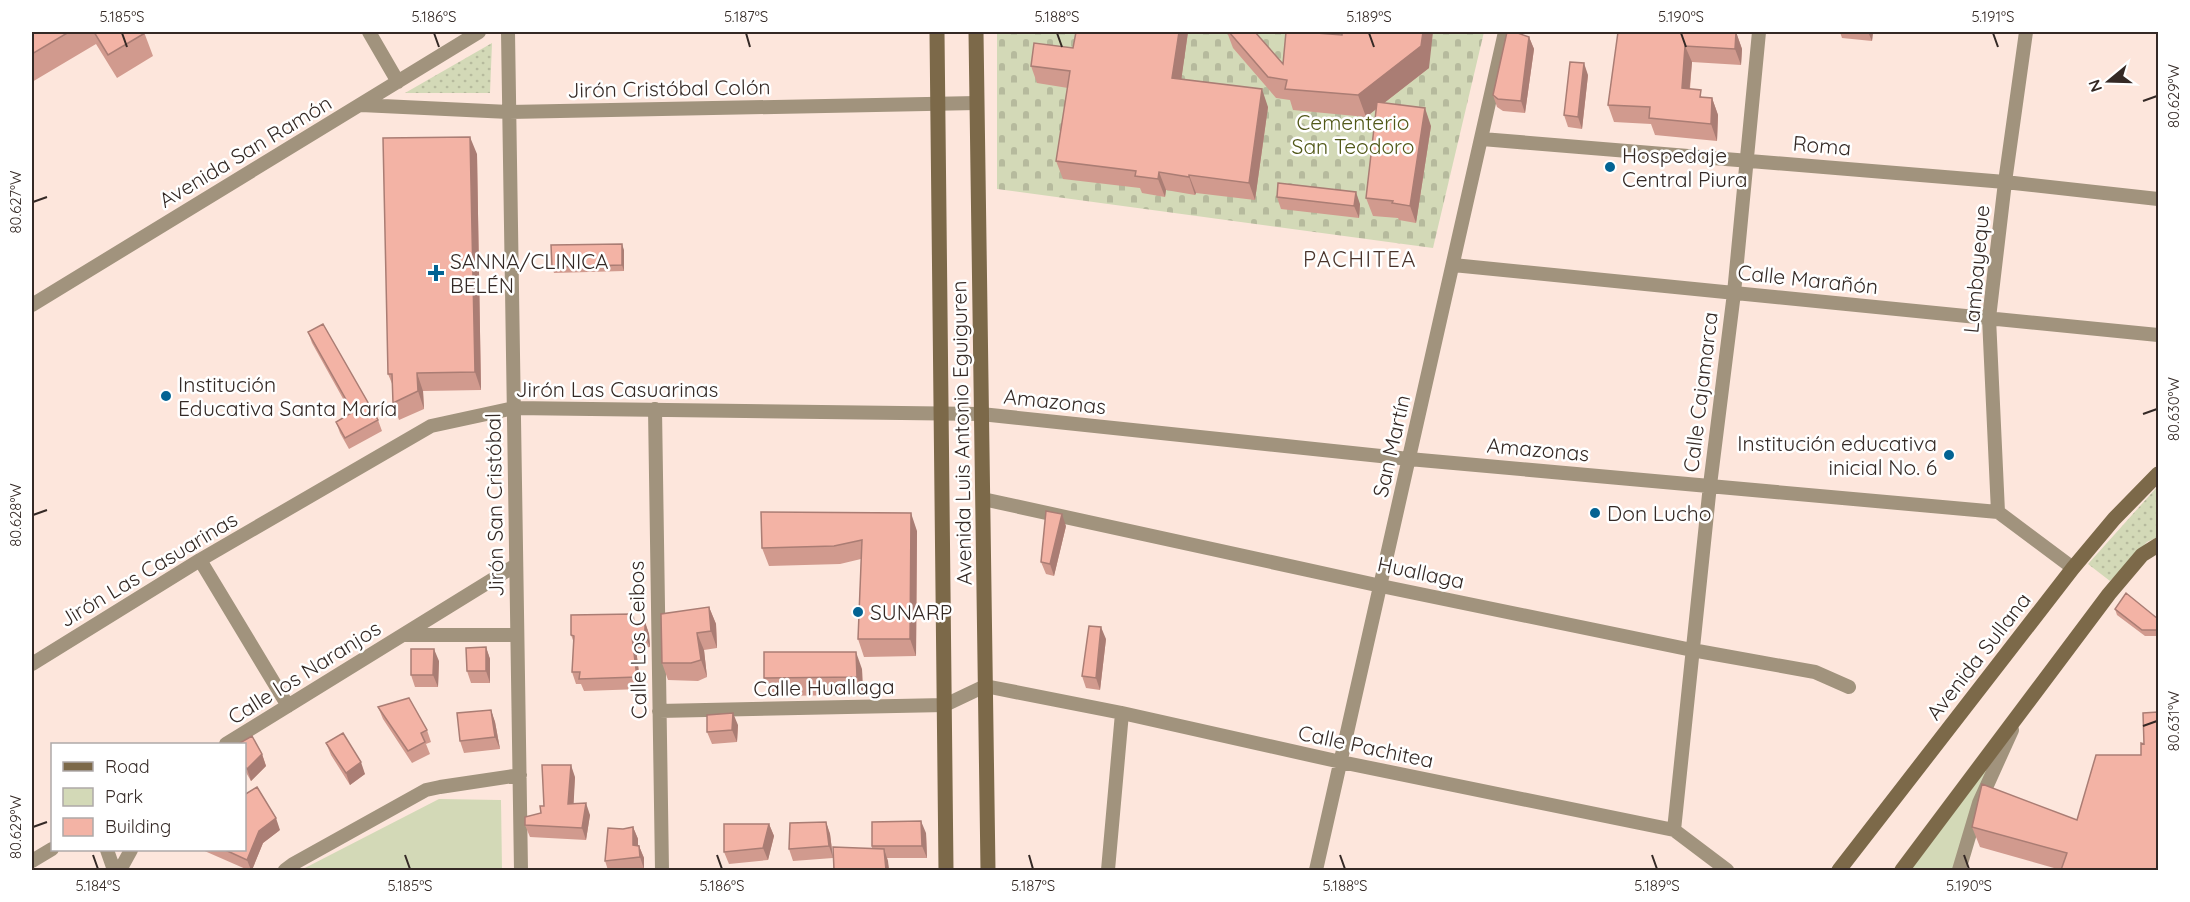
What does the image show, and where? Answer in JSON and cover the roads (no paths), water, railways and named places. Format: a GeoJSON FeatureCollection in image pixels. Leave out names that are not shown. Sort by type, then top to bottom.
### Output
{"type":"FeatureCollection","features":[{"type":"Feature","properties":{"kind":"main road","name":"Avenida Luis Antonio Eguiguren"},"geometry":{"type":"LineString","coordinates":[[937,32],[946,870]]}},
{"type":"Feature","properties":{"kind":"main road","name":"Avenida Luis Antonio Eguiguren"},"geometry":{"type":"LineString","coordinates":[[976,32],[988,870]]}},
{"type":"Feature","properties":{"kind":"main road","name":"Avenida Sullana"},"geometry":{"type":"LineString","coordinates":[[1839,870],[2073,568],[2114,519],[2158,474]]}},
{"type":"Feature","properties":{"kind":"main road"},"geometry":{"type":"LineString","coordinates":[[1902,870],[2109,594],[2142,555],[2158,545]]}},
{"type":"Feature","properties":{"kind":"street"},"geometry":{"type":"LineString","coordinates":[[369,32],[398,82]]}},
{"type":"Feature","properties":{"kind":"street","name":"Avenida San Ramón"},"geometry":{"type":"LineString","coordinates":[[32,305],[479,32]]}},
{"type":"Feature","properties":{"kind":"street","name":"Jirón San Cristóbal"},"geometry":{"type":"LineString","coordinates":[[508,32],[521,870]]}},
{"type":"Feature","properties":{"kind":"street","name":"San Martín"},"geometry":{"type":"LineString","coordinates":[[1316,870],[1505,32]]}},
{"type":"Feature","properties":{"kind":"street","name":"Calle Cajamarca"},"geometry":{"type":"LineString","coordinates":[[1674,830],[1710,485],[1734,293],[1759,32]]}},
{"type":"Feature","properties":{"kind":"street","name":"Lambayeque"},"geometry":{"type":"LineString","coordinates":[[1998,512],[1989,318],[2026,32]]}},
{"type":"Feature","properties":{"kind":"street","name":"Jirón Cristóbal Colón"},"geometry":{"type":"LineString","coordinates":[[361,105],[509,112],[977,103]]}},
{"type":"Feature","properties":{"kind":"street","name":"Roma"},"geometry":{"type":"LineString","coordinates":[[1482,140],[2005,182],[2158,199]]}},
{"type":"Feature","properties":{"kind":"street","name":"Calle Marañón"},"geometry":{"type":"LineString","coordinates":[[1453,265],[2158,334]]}},
{"type":"Feature","properties":{"kind":"street","name":"Jirón Las Casuarinas"},"geometry":{"type":"LineString","coordinates":[[32,664],[200,560],[431,426],[514,408],[981,414]]}},
{"type":"Feature","properties":{"kind":"street","name":"Calle Los Ceibos"},"geometry":{"type":"LineString","coordinates":[[655,409],[662,870]]}},
{"type":"Feature","properties":{"kind":"street","name":"Amazonas"},"geometry":{"type":"LineString","coordinates":[[981,414],[1409,459],[1998,512]]}},
{"type":"Feature","properties":{"kind":"street","name":"Huallaga"},"geometry":{"type":"LineString","coordinates":[[982,500],[1381,586],[1692,650],[1815,672],[1849,687]]}},
{"type":"Feature","properties":{"kind":"street"},"geometry":{"type":"LineString","coordinates":[[1998,512],[2073,568]]}},
{"type":"Feature","properties":{"kind":"street"},"geometry":{"type":"LineString","coordinates":[[200,560],[288,706]]}},
{"type":"Feature","properties":{"kind":"street","name":"Calle los Naranjos"},"geometry":{"type":"LineString","coordinates":[[228,743],[516,565]]}},
{"type":"Feature","properties":{"kind":"street","name":"Calle los Naranjos"},"geometry":{"type":"LineString","coordinates":[[403,635],[517,635]]}},
{"type":"Feature","properties":{"kind":"street","name":"Calle Huallaga"},"geometry":{"type":"LineString","coordinates":[[659,711],[945,705],[985,686]]}},
{"type":"Feature","properties":{"kind":"street","name":"Calle Pachitea"},"geometry":{"type":"LineString","coordinates":[[985,686],[1674,830],[1727,870]]}},
{"type":"Feature","properties":{"kind":"street"},"geometry":{"type":"LineString","coordinates":[[1959,870],[1979,803],[2020,712]]}},
{"type":"Feature","properties":{"kind":"street"},"geometry":{"type":"LineString","coordinates":[[1108,870],[1122,713]]}},
{"type":"Feature","properties":{"kind":"street"},"geometry":{"type":"LineString","coordinates":[[285,870],[426,790],[520,775]]}},
{"type":"Feature","properties":{"kind":"street"},"geometry":{"type":"LineString","coordinates":[[32,861],[51,850]]}},
{"type":"Feature","properties":{"kind":"street"},"geometry":{"type":"LineString","coordinates":[[108,851],[114,870]]}},
{"type":"Feature","properties":{"kind":"street"},"geometry":{"type":"LineString","coordinates":[[120,870],[130,851]]}},
{"type":"Feature","properties":{"kind":"place","name":"Hospedaje Central Piura"},"geometry":{"type":"Point","coordinates":[1610,167]}},
{"type":"Feature","properties":{"kind":"place","name":"SANNA/CLINICA BELÉN"},"geometry":{"type":"Point","coordinates":[436,273]}},
{"type":"Feature","properties":{"kind":"place","name":"Institución Educativa Santa María"},"geometry":{"type":"Point","coordinates":[166,396]}},
{"type":"Feature","properties":{"kind":"place","name":"Institución educativa inicial No. 6"},"geometry":{"type":"Point","coordinates":[1949,455]}},
{"type":"Feature","properties":{"kind":"place","name":"Don Lucho"},"geometry":{"type":"Point","coordinates":[1595,513]}},
{"type":"Feature","properties":{"kind":"place","name":"SUNARP"},"geometry":{"type":"Point","coordinates":[858,612]}},
{"type":"Feature","properties":{"kind":"district","name":"PACHITEA"},"geometry":{"type":"Point","coordinates":[1360,259]}},
{"type":"Feature","properties":{"kind":"park label","name":"Cementerio San Teodoro"},"geometry":{"type":"Point","coordinates":[1353,134]}}]}
